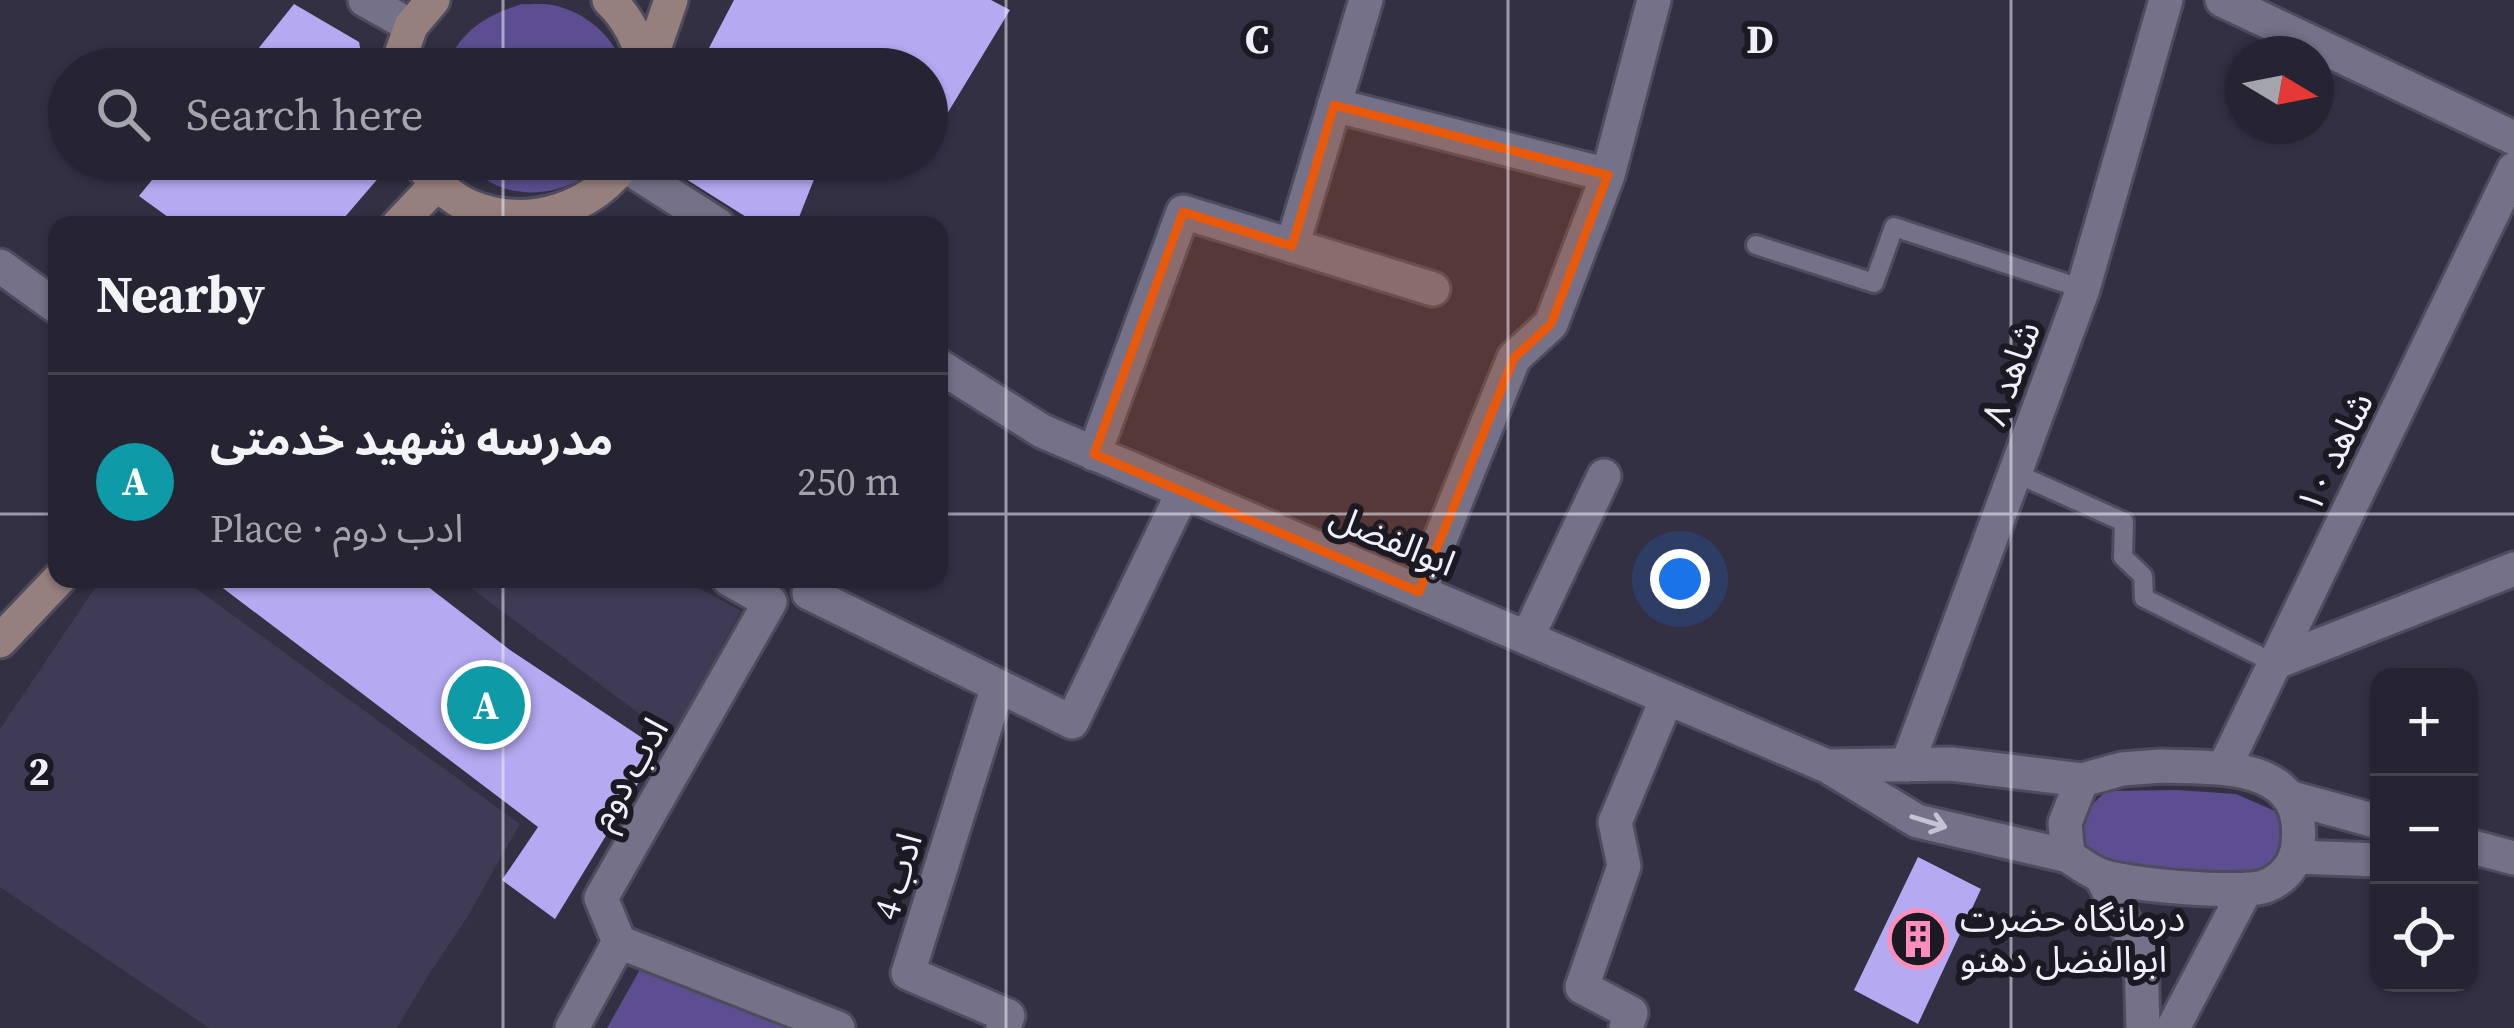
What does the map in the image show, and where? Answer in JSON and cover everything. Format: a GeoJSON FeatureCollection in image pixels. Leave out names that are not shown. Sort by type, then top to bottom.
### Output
{"type":"FeatureCollection","features":[{"type":"Feature","properties":{"kind":"main road"},"geometry":{"type":"LineString","coordinates":[[609,0],[641,48]]}},
{"type":"Feature","properties":{"kind":"main road"},"geometry":{"type":"LineString","coordinates":[[654,48],[671,0]]}},
{"type":"Feature","properties":{"kind":"main road"},"geometry":{"type":"LineString","coordinates":[[406,48],[422,13]]}},
{"type":"Feature","properties":{"kind":"main road"},"geometry":{"type":"LineString","coordinates":[[403,216],[422,180]]}},
{"type":"Feature","properties":{"kind":"main road"},"geometry":{"type":"LineString","coordinates":[[436,180],[472,208],[508,216]]}},
{"type":"Feature","properties":{"kind":"main road"},"geometry":{"type":"LineString","coordinates":[[524,216],[556,213],[593,194],[607,180]]}},
{"type":"Feature","properties":{"kind":"main road"},"geometry":{"type":"LineString","coordinates":[[0,640],[50,588]]}},
{"type":"Feature","properties":{"kind":"street"},"geometry":{"type":"LineString","coordinates":[[365,0],[422,13]]}},
{"type":"Feature","properties":{"kind":"street"},"geometry":{"type":"LineString","coordinates":[[1292,246],[1366,0]]}},
{"type":"Feature","properties":{"kind":"street"},"geometry":{"type":"LineString","coordinates":[[1419,592],[1514,358],[1551,324],[1608,175],[1654,0]]}},
{"type":"Feature","properties":{"kind":"street","name":"شاهد ۸"},"geometry":{"type":"LineString","coordinates":[[1907,765],[2083,289],[2166,0]]}},
{"type":"Feature","properties":{"kind":"street"},"geometry":{"type":"LineString","coordinates":[[2222,0],[2514,138]]}},
{"type":"Feature","properties":{"kind":"street"},"geometry":{"type":"LineString","coordinates":[[1334,105],[1608,175]]}},
{"type":"Feature","properties":{"kind":"street","name":"شاهد ۱۰"},"geometry":{"type":"LineString","coordinates":[[2224,768],[2514,170]]}},
{"type":"Feature","properties":{"kind":"street"},"geometry":{"type":"LineString","coordinates":[[652,180],[705,216]]}},
{"type":"Feature","properties":{"kind":"street"},"geometry":{"type":"LineString","coordinates":[[1094,454],[1183,212],[1433,289]]}},
{"type":"Feature","properties":{"kind":"street"},"geometry":{"type":"LineString","coordinates":[[0,266],[48,301]]}},
{"type":"Feature","properties":{"kind":"street","name":"ابوالفضل"},"geometry":{"type":"LineString","coordinates":[[948,372],[1042,431],[1827,766],[1917,820],[2068,856],[2101,876]]}},
{"type":"Feature","properties":{"kind":"street"},"geometry":{"type":"LineString","coordinates":[[1527,638],[1604,476]]}},
{"type":"Feature","properties":{"kind":"street"},"geometry":{"type":"LineString","coordinates":[[816,588],[1072,722],[1183,492]]}},
{"type":"Feature","properties":{"kind":"street"},"geometry":{"type":"LineString","coordinates":[[2274,663],[2514,569]]}},
{"type":"Feature","properties":{"kind":"street"},"geometry":{"type":"LineString","coordinates":[[745,588],[770,602],[807,588]]}},
{"type":"Feature","properties":{"kind":"street","name":"ادب دوم"},"geometry":{"type":"LineString","coordinates":[[619,943],[602,898],[770,602]]}},
{"type":"Feature","properties":{"kind":"street","name":"ادب 4"},"geometry":{"type":"LineString","coordinates":[[998,686],[908,973],[1008,1016],[1004,1028]]}},
{"type":"Feature","properties":{"kind":"street"},"geometry":{"type":"LineString","coordinates":[[1626,1028],[1631,1013],[1582,987],[1624,866],[1615,822],[1667,698]]}},
{"type":"Feature","properties":{"kind":"street"},"geometry":{"type":"LineString","coordinates":[[1827,766],[1951,764],[2082,780],[2122,769],[2224,768],[2278,784],[2292,798],[2370,820]]}},
{"type":"Feature","properties":{"kind":"street"},"geometry":{"type":"LineString","coordinates":[[2068,856],[2066,823],[2082,780]]}},
{"type":"Feature","properties":{"kind":"street"},"geometry":{"type":"LineString","coordinates":[[2101,876],[2184,888],[2264,887],[2286,874],[2297,857],[2300,828],[2292,798]]}},
{"type":"Feature","properties":{"kind":"street"},"geometry":{"type":"LineString","coordinates":[[2478,849],[2514,862]]}},
{"type":"Feature","properties":{"kind":"street"},"geometry":{"type":"LineString","coordinates":[[2297,857],[2370,860]]}},
{"type":"Feature","properties":{"kind":"street"},"geometry":{"type":"LineString","coordinates":[[2478,864],[2514,862]]}},
{"type":"Feature","properties":{"kind":"street"},"geometry":{"type":"LineString","coordinates":[[2101,876],[2141,954],[2144,1028]]}},
{"type":"Feature","properties":{"kind":"street"},"geometry":{"type":"LineString","coordinates":[[2173,1028],[2246,889]]}},
{"type":"Feature","properties":{"kind":"street"},"geometry":{"type":"LineString","coordinates":[[572,1028],[619,943],[838,1028]]}},
{"type":"Feature","properties":{"kind":"lane"},"geometry":{"type":"LineString","coordinates":[[1756,245],[1874,284],[1894,227],[2083,289]]}},
{"type":"Feature","properties":{"kind":"lane"},"geometry":{"type":"LineString","coordinates":[[2015,473],[2124,522],[2122,557],[2144,576],[2144,598],[2274,663]]}},
{"type":"Feature","properties":{"kind":"highlighted area"},"geometry":{"type":"Polygon","coordinates":[[[1334,105],[1608,175],[1551,324],[1514,358],[1419,592],[1094,454],[1183,212],[1292,246],[1334,105]]]}},
{"type":"Feature","properties":{"kind":"shaded area"},"geometry":{"type":"Polygon","coordinates":[[[522,4],[564,8],[587,19],[615,48],[456,48],[475,27],[522,4]]]}},
{"type":"Feature","properties":{"kind":"shaded area"},"geometry":{"type":"Polygon","coordinates":[[[488,180],[578,180],[535,192],[488,180]]]}},
{"type":"Feature","properties":{"kind":"shaded area"},"geometry":{"type":"Polygon","coordinates":[[[95,588],[195,588],[520,824],[397,1028],[209,1028],[0,887],[0,729],[95,588]]]}},
{"type":"Feature","properties":{"kind":"shaded area"},"geometry":{"type":"Polygon","coordinates":[[[471,588],[699,588],[741,611],[672,738],[471,588]]]}},
{"type":"Feature","properties":{"kind":"shaded area"},"geometry":{"type":"Polygon","coordinates":[[[2106,791],[2236,794],[2275,811],[2282,833],[2277,868],[2262,876],[2102,869],[2083,850],[2082,815],[2106,791]]]}},
{"type":"Feature","properties":{"kind":"shaded area"},"geometry":{"type":"Polygon","coordinates":[[[642,966],[803,1028],[607,1028],[642,966]]]}},
{"type":"Feature","properties":{"kind":"building"},"geometry":{"type":"Polygon","coordinates":[[[734,0],[991,0],[1010,10],[948,112],[948,48],[709,48],[734,0]]]}},
{"type":"Feature","properties":{"kind":"building"},"geometry":{"type":"Polygon","coordinates":[[[294,4],[359,42],[360,48],[259,48],[294,4]]]}},
{"type":"Feature","properties":{"kind":"building"},"geometry":{"type":"Polygon","coordinates":[[[152,180],[377,180],[346,216],[167,216],[139,196],[152,180]]]}},
{"type":"Feature","properties":{"kind":"building"},"geometry":{"type":"Polygon","coordinates":[[[687,180],[814,180],[800,216],[745,216],[687,180]]]}},
{"type":"Feature","properties":{"kind":"building"},"geometry":{"type":"Polygon","coordinates":[[[223,588],[430,588],[510,650],[659,749],[555,919],[502,880],[538,827],[223,588]]]}},
{"type":"Feature","properties":{"kind":"building","name":"درمانگاه حضرت ابوالفضل دهنو"},"geometry":{"type":"Polygon","coordinates":[[[1918,857],[1981,889],[1918,1024],[1854,990],[1918,857]]]}},
{"type":"Feature","properties":{"kind":"place","name":"مدرسه شهید خدمتی"},"geometry":{"type":"Point","coordinates":[486,705]}},
{"type":"Feature","properties":{"kind":"place","name":"درمانگاه حضرت ابوالفضل دهنو"},"geometry":{"type":"Point","coordinates":[1918,939]}}]}
